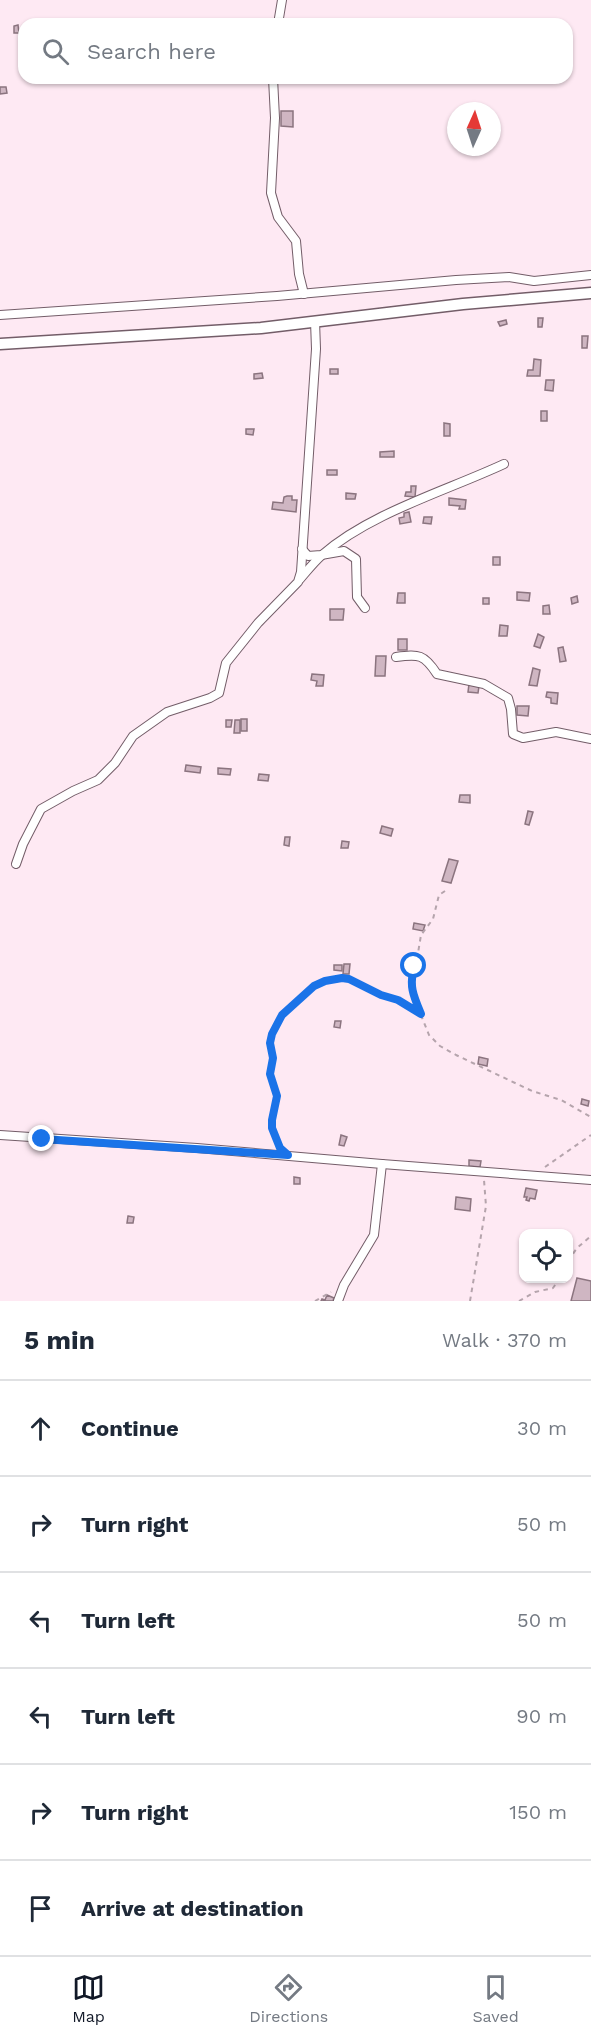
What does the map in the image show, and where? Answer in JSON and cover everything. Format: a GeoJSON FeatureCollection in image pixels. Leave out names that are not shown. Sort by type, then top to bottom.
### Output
{"type":"FeatureCollection","features":[{"type":"Feature","properties":{"kind":"street"},"geometry":{"type":"LineString","coordinates":[[279,18],[282,0]]}},
{"type":"Feature","properties":{"kind":"street"},"geometry":{"type":"LineString","coordinates":[[273,84],[275,118],[270,193],[278,217],[296,241],[298,274],[304,294]]}},
{"type":"Feature","properties":{"kind":"street"},"geometry":{"type":"LineString","coordinates":[[0,315],[509,277],[534,280],[591,275]]}},
{"type":"Feature","properties":{"kind":"street"},"geometry":{"type":"LineString","coordinates":[[0,344],[261,328],[463,304],[591,293]]}},
{"type":"Feature","properties":{"kind":"street"},"geometry":{"type":"LineString","coordinates":[[298,582],[301,572],[316,349],[315,321]]}},
{"type":"Feature","properties":{"kind":"street"},"geometry":{"type":"LineString","coordinates":[[16,864],[23,844],[41,809],[98,780],[116,763],[133,736],[166,712],[219,693],[226,663],[258,623],[321,555],[348,536],[402,507],[504,464]]}},
{"type":"Feature","properties":{"kind":"street"},"geometry":{"type":"LineString","coordinates":[[302,549],[308,556],[344,551],[356,559],[357,597],[365,608]]}},
{"type":"Feature","properties":{"kind":"street"},"geometry":{"type":"LineString","coordinates":[[396,657],[416,654],[429,661],[437,674],[484,684],[508,698],[513,734],[523,738],[556,732],[591,739]]}},
{"type":"Feature","properties":{"kind":"street"},"geometry":{"type":"LineString","coordinates":[[0,1134],[591,1180]]}},
{"type":"Feature","properties":{"kind":"street"},"geometry":{"type":"LineString","coordinates":[[338,1301],[344,1285],[374,1235],[382,1164]]}},
{"type":"Feature","properties":{"kind":"path"},"geometry":{"type":"LineString","coordinates":[[445,891],[439,895],[433,920],[420,935],[417,959],[411,979],[411,990],[429,1035],[440,1046],[532,1091],[561,1100],[591,1117]]}},
{"type":"Feature","properties":{"kind":"path"},"geometry":{"type":"LineString","coordinates":[[288,1155],[280,1148],[272,1128],[277,1096],[270,1074],[273,1058],[270,1043],[282,1015],[314,986],[342,978],[398,1000],[421,1014]]}},
{"type":"Feature","properties":{"kind":"path"},"geometry":{"type":"LineString","coordinates":[[536,1175],[547,1164],[591,1135]]}},
{"type":"Feature","properties":{"kind":"path"},"geometry":{"type":"LineString","coordinates":[[470,1301],[486,1206],[484,1172]]}},
{"type":"Feature","properties":{"kind":"path"},"geometry":{"type":"LineString","coordinates":[[573,1254],[590,1238]]}},
{"type":"Feature","properties":{"kind":"path"},"geometry":{"type":"LineString","coordinates":[[519,1301],[535,1292],[553,1288],[556,1283]]}},
{"type":"Feature","properties":{"kind":"path"},"geometry":{"type":"LineString","coordinates":[[315,1301],[344,1285]]}},
{"type":"Feature","properties":{"kind":"building"},"geometry":{"type":"Polygon","coordinates":[[[18,25],[18,33],[14,33],[14,26],[18,25]]]}},
{"type":"Feature","properties":{"kind":"building"},"geometry":{"type":"Polygon","coordinates":[[[0,87],[6,87],[7,93],[0,94],[0,87]]]}},
{"type":"Feature","properties":{"kind":"building"},"geometry":{"type":"Polygon","coordinates":[[[281,111],[293,111],[293,127],[281,126],[281,111]]]}},
{"type":"Feature","properties":{"kind":"building"},"geometry":{"type":"Polygon","coordinates":[[[538,318],[543,318],[542,327],[538,327],[538,318]]]}},
{"type":"Feature","properties":{"kind":"building"},"geometry":{"type":"Polygon","coordinates":[[[506,320],[507,324],[500,326],[498,322],[506,320]]]}},
{"type":"Feature","properties":{"kind":"building"},"geometry":{"type":"Polygon","coordinates":[[[582,336],[588,336],[587,348],[582,348],[582,336]]]}},
{"type":"Feature","properties":{"kind":"building"},"geometry":{"type":"Polygon","coordinates":[[[534,359],[541,360],[540,376],[527,376],[528,370],[533,370],[534,359]]]}},
{"type":"Feature","properties":{"kind":"building"},"geometry":{"type":"Polygon","coordinates":[[[330,369],[338,369],[338,374],[330,374],[330,369]]]}},
{"type":"Feature","properties":{"kind":"building"},"geometry":{"type":"Polygon","coordinates":[[[262,373],[263,378],[254,379],[254,374],[262,373]]]}},
{"type":"Feature","properties":{"kind":"building"},"geometry":{"type":"Polygon","coordinates":[[[546,380],[554,380],[553,391],[545,390],[546,380]]]}},
{"type":"Feature","properties":{"kind":"building"},"geometry":{"type":"Polygon","coordinates":[[[541,411],[547,411],[547,421],[541,421],[541,411]]]}},
{"type":"Feature","properties":{"kind":"building"},"geometry":{"type":"Polygon","coordinates":[[[444,423],[450,424],[450,436],[444,436],[444,423]]]}},
{"type":"Feature","properties":{"kind":"building"},"geometry":{"type":"Polygon","coordinates":[[[246,429],[254,429],[253,435],[246,434],[246,429]]]}},
{"type":"Feature","properties":{"kind":"building"},"geometry":{"type":"Polygon","coordinates":[[[394,451],[394,457],[380,457],[380,452],[394,451]]]}},
{"type":"Feature","properties":{"kind":"building"},"geometry":{"type":"Polygon","coordinates":[[[327,470],[337,470],[337,475],[327,475],[327,470]]]}},
{"type":"Feature","properties":{"kind":"building"},"geometry":{"type":"Polygon","coordinates":[[[411,486],[416,486],[415,497],[405,496],[406,492],[411,492],[411,486]]]}},
{"type":"Feature","properties":{"kind":"building"},"geometry":{"type":"Polygon","coordinates":[[[346,493],[356,494],[355,499],[346,499],[346,493]]]}},
{"type":"Feature","properties":{"kind":"building"},"geometry":{"type":"Polygon","coordinates":[[[292,496],[292,500],[297,500],[296,512],[272,509],[273,502],[283,503],[284,497],[292,496]]]}},
{"type":"Feature","properties":{"kind":"building"},"geometry":{"type":"Polygon","coordinates":[[[449,498],[466,500],[465,509],[449,505],[449,498]]]}},
{"type":"Feature","properties":{"kind":"building"},"geometry":{"type":"Polygon","coordinates":[[[409,512],[411,522],[400,524],[399,518],[409,512]]]}},
{"type":"Feature","properties":{"kind":"building"},"geometry":{"type":"Polygon","coordinates":[[[424,517],[432,517],[431,524],[423,523],[424,517]]]}},
{"type":"Feature","properties":{"kind":"building"},"geometry":{"type":"Polygon","coordinates":[[[493,557],[500,557],[500,565],[493,565],[493,557]]]}},
{"type":"Feature","properties":{"kind":"building"},"geometry":{"type":"Polygon","coordinates":[[[517,592],[530,593],[529,601],[517,600],[517,592]]]}},
{"type":"Feature","properties":{"kind":"building"},"geometry":{"type":"Polygon","coordinates":[[[398,593],[405,593],[405,603],[397,603],[398,593]]]}},
{"type":"Feature","properties":{"kind":"building"},"geometry":{"type":"Polygon","coordinates":[[[577,596],[578,602],[572,604],[571,598],[577,596]]]}},
{"type":"Feature","properties":{"kind":"building"},"geometry":{"type":"Polygon","coordinates":[[[483,598],[489,598],[489,604],[483,604],[483,598]]]}},
{"type":"Feature","properties":{"kind":"building"},"geometry":{"type":"Polygon","coordinates":[[[549,605],[550,614],[543,614],[543,606],[549,605]]]}},
{"type":"Feature","properties":{"kind":"building"},"geometry":{"type":"Polygon","coordinates":[[[330,609],[344,609],[343,620],[330,620],[330,609]]]}},
{"type":"Feature","properties":{"kind":"building"},"geometry":{"type":"Polygon","coordinates":[[[500,625],[508,626],[507,636],[499,636],[500,625]]]}},
{"type":"Feature","properties":{"kind":"building"},"geometry":{"type":"Polygon","coordinates":[[[538,634],[544,637],[540,648],[534,646],[538,634]]]}},
{"type":"Feature","properties":{"kind":"building"},"geometry":{"type":"Polygon","coordinates":[[[398,639],[407,639],[407,650],[398,650],[398,639]]]}},
{"type":"Feature","properties":{"kind":"building"},"geometry":{"type":"Polygon","coordinates":[[[563,647],[566,661],[560,662],[558,648],[563,647]]]}},
{"type":"Feature","properties":{"kind":"building"},"geometry":{"type":"Polygon","coordinates":[[[376,656],[386,656],[385,676],[375,676],[376,656]]]}},
{"type":"Feature","properties":{"kind":"building"},"geometry":{"type":"Polygon","coordinates":[[[533,668],[540,670],[537,686],[529,685],[533,668]]]}},
{"type":"Feature","properties":{"kind":"building"},"geometry":{"type":"Polygon","coordinates":[[[312,674],[324,675],[323,686],[316,686],[317,681],[311,680],[312,674]]]}},
{"type":"Feature","properties":{"kind":"building"},"geometry":{"type":"Polygon","coordinates":[[[469,684],[479,686],[478,693],[468,692],[469,684]]]}},
{"type":"Feature","properties":{"kind":"building"},"geometry":{"type":"Polygon","coordinates":[[[547,692],[558,693],[557,704],[551,703],[551,698],[546,697],[547,692]]]}},
{"type":"Feature","properties":{"kind":"building"},"geometry":{"type":"Polygon","coordinates":[[[517,706],[529,706],[528,716],[517,715],[517,706]]]}},
{"type":"Feature","properties":{"kind":"building"},"geometry":{"type":"Polygon","coordinates":[[[241,719],[247,719],[247,731],[241,731],[241,719]]]}},
{"type":"Feature","properties":{"kind":"building"},"geometry":{"type":"Polygon","coordinates":[[[226,720],[232,720],[231,727],[226,727],[226,720]]]}},
{"type":"Feature","properties":{"kind":"building"},"geometry":{"type":"Polygon","coordinates":[[[235,720],[240,720],[240,733],[234,733],[235,720]]]}},
{"type":"Feature","properties":{"kind":"building"},"geometry":{"type":"Polygon","coordinates":[[[186,765],[201,767],[200,773],[185,771],[186,765]]]}},
{"type":"Feature","properties":{"kind":"building"},"geometry":{"type":"Polygon","coordinates":[[[218,768],[231,769],[230,775],[218,774],[218,768]]]}},
{"type":"Feature","properties":{"kind":"building"},"geometry":{"type":"Polygon","coordinates":[[[259,774],[269,775],[268,781],[258,780],[259,774]]]}},
{"type":"Feature","properties":{"kind":"building"},"geometry":{"type":"Polygon","coordinates":[[[460,795],[470,795],[470,803],[459,802],[460,795]]]}},
{"type":"Feature","properties":{"kind":"building"},"geometry":{"type":"Polygon","coordinates":[[[528,811],[533,812],[529,825],[525,824],[528,811]]]}},
{"type":"Feature","properties":{"kind":"building"},"geometry":{"type":"Polygon","coordinates":[[[382,826],[393,829],[391,836],[380,833],[382,826]]]}},
{"type":"Feature","properties":{"kind":"building"},"geometry":{"type":"Polygon","coordinates":[[[285,837],[290,837],[289,846],[284,845],[285,837]]]}},
{"type":"Feature","properties":{"kind":"building"},"geometry":{"type":"Polygon","coordinates":[[[342,841],[349,842],[348,848],[341,848],[342,841]]]}},
{"type":"Feature","properties":{"kind":"building"},"geometry":{"type":"Polygon","coordinates":[[[449,859],[458,861],[451,883],[442,881],[449,859]]]}},
{"type":"Feature","properties":{"kind":"building"},"geometry":{"type":"Polygon","coordinates":[[[414,923],[425,925],[423,931],[413,929],[414,923]]]}},
{"type":"Feature","properties":{"kind":"building"},"geometry":{"type":"Polygon","coordinates":[[[344,964],[350,964],[349,974],[343,974],[344,964]]]}},
{"type":"Feature","properties":{"kind":"building"},"geometry":{"type":"Polygon","coordinates":[[[334,965],[342,965],[342,971],[334,970],[334,965]]]}},
{"type":"Feature","properties":{"kind":"building"},"geometry":{"type":"Polygon","coordinates":[[[335,1021],[341,1021],[340,1028],[334,1027],[335,1021]]]}},
{"type":"Feature","properties":{"kind":"building"},"geometry":{"type":"Polygon","coordinates":[[[479,1057],[488,1059],[487,1066],[478,1064],[479,1057]]]}},
{"type":"Feature","properties":{"kind":"building"},"geometry":{"type":"Polygon","coordinates":[[[582,1099],[589,1101],[588,1106],[581,1104],[582,1099]]]}},
{"type":"Feature","properties":{"kind":"building"},"geometry":{"type":"Polygon","coordinates":[[[341,1135],[347,1137],[344,1146],[339,1145],[341,1135]]]}},
{"type":"Feature","properties":{"kind":"building"},"geometry":{"type":"Polygon","coordinates":[[[469,1160],[481,1161],[480,1167],[469,1166],[469,1160]]]}},
{"type":"Feature","properties":{"kind":"building"},"geometry":{"type":"Polygon","coordinates":[[[294,1177],[300,1178],[300,1184],[294,1184],[294,1177]]]}},
{"type":"Feature","properties":{"kind":"building"},"geometry":{"type":"Polygon","coordinates":[[[526,1188],[537,1190],[535,1199],[526,1200],[527,1197],[524,1197],[526,1188]]]}},
{"type":"Feature","properties":{"kind":"building"},"geometry":{"type":"Polygon","coordinates":[[[456,1197],[471,1199],[470,1211],[455,1209],[456,1197]]]}},
{"type":"Feature","properties":{"kind":"building"},"geometry":{"type":"Polygon","coordinates":[[[128,1216],[134,1217],[133,1223],[127,1223],[128,1216]]]}},
{"type":"Feature","properties":{"kind":"building"},"geometry":{"type":"Polygon","coordinates":[[[577,1278],[591,1281],[591,1301],[571,1301],[577,1278]]]}},
{"type":"Feature","properties":{"kind":"building"},"geometry":{"type":"Polygon","coordinates":[[[327,1295],[334,1298],[333,1301],[321,1301],[325,1300],[327,1295]]]}},
{"type":"Feature","properties":{"kind":"route"},"geometry":{"type":"LineString","coordinates":[[42,1139],[288,1155],[280,1148],[272,1128],[277,1096],[270,1074],[273,1052],[270,1043],[282,1015],[296,1005],[314,986],[342,978],[398,1000],[421,1014],[411,990],[414,966]]}}]}
